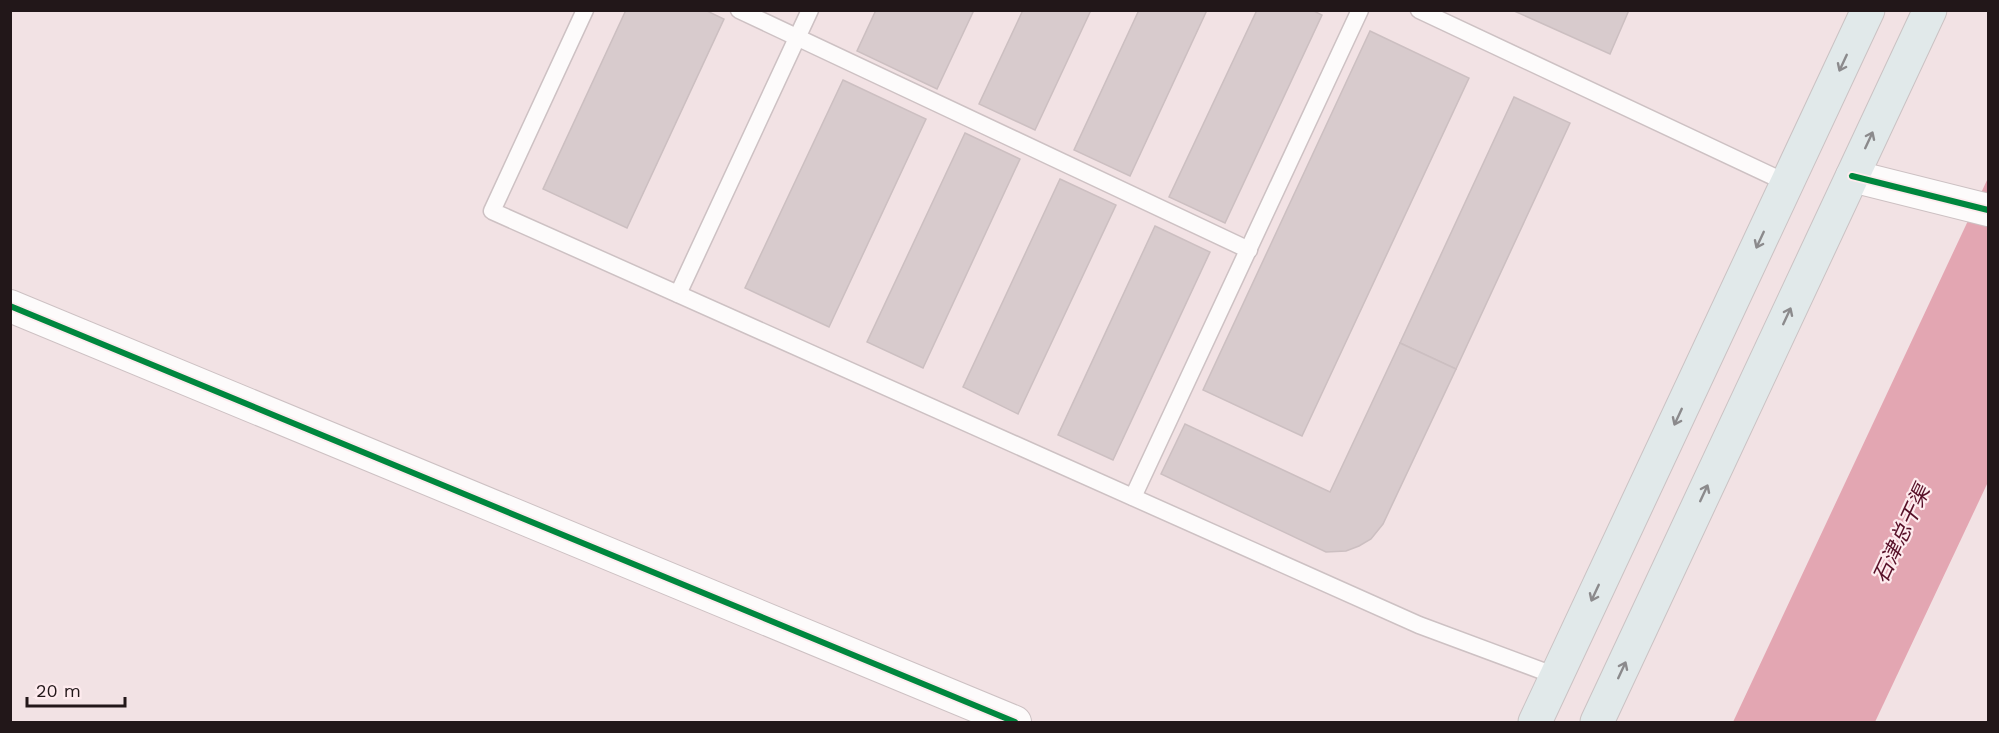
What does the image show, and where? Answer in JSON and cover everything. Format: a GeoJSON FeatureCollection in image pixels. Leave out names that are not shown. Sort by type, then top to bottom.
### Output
{"type":"FeatureCollection","features":[{"type":"Feature","properties":{"kind":"main road"},"geometry":{"type":"LineString","coordinates":[[1535,723],[1868,10]]}},
{"type":"Feature","properties":{"kind":"main road"},"geometry":{"type":"LineString","coordinates":[[1597,723],[1930,10]]}},
{"type":"Feature","properties":{"kind":"street"},"geometry":{"type":"LineString","coordinates":[[1852,176],[1989,210]]}},
{"type":"Feature","properties":{"kind":"street"},"geometry":{"type":"LineString","coordinates":[[10,306],[1015,723]]}},
{"type":"Feature","properties":{"kind":"lane"},"geometry":{"type":"LineString","coordinates":[[585,10],[492,211],[1419,625],[1556,676]]}},
{"type":"Feature","properties":{"kind":"lane"},"geometry":{"type":"LineString","coordinates":[[739,10],[1249,250]]}},
{"type":"Feature","properties":{"kind":"lane"},"geometry":{"type":"LineString","coordinates":[[678,294],[810,10]]}},
{"type":"Feature","properties":{"kind":"lane"},"geometry":{"type":"LineString","coordinates":[[1133,497],[1360,10]]}},
{"type":"Feature","properties":{"kind":"lane"},"geometry":{"type":"LineString","coordinates":[[1419,10],[1787,183]]}},
{"type":"Feature","properties":{"kind":"water","name":"石津总干渠"},"geometry":{"type":"Polygon","coordinates":[[[1988,178],[1988,482],[1875,722],[1733,722],[1988,178]]]}},
{"type":"Feature","properties":{"kind":"building"},"geometry":{"type":"Polygon","coordinates":[[[626,10],[705,10],[724,19],[627,228],[543,189],[626,10]]]}},
{"type":"Feature","properties":{"kind":"building"},"geometry":{"type":"Polygon","coordinates":[[[876,10],[974,10],[937,89],[857,51],[876,10]]]}},
{"type":"Feature","properties":{"kind":"building"},"geometry":{"type":"Polygon","coordinates":[[[1023,10],[1091,10],[1035,130],[979,104],[1023,10]]]}},
{"type":"Feature","properties":{"kind":"building"},"geometry":{"type":"Polygon","coordinates":[[[1139,10],[1207,10],[1130,176],[1074,150],[1139,10]]]}},
{"type":"Feature","properties":{"kind":"building"},"geometry":{"type":"Polygon","coordinates":[[[1257,10],[1312,10],[1322,15],[1225,223],[1169,197],[1257,10]]]}},
{"type":"Feature","properties":{"kind":"building"},"geometry":{"type":"Polygon","coordinates":[[[1512,10],[1629,10],[1610,54],[1512,10]]]}},
{"type":"Feature","properties":{"kind":"building"},"geometry":{"type":"Polygon","coordinates":[[[1370,31],[1469,78],[1302,436],[1203,390],[1370,31]]]}},
{"type":"Feature","properties":{"kind":"building"},"geometry":{"type":"Polygon","coordinates":[[[843,80],[926,119],[829,327],[745,288],[843,80]]]}},
{"type":"Feature","properties":{"kind":"building"},"geometry":{"type":"Polygon","coordinates":[[[1514,97],[1570,123],[1456,369],[1400,343],[1514,97]]]}},
{"type":"Feature","properties":{"kind":"building"},"geometry":{"type":"Polygon","coordinates":[[[965,133],[1020,159],[923,368],[867,342],[965,133]]]}},
{"type":"Feature","properties":{"kind":"building"},"geometry":{"type":"Polygon","coordinates":[[[1060,179],[1116,205],[1018,414],[963,387],[1060,179]]]}},
{"type":"Feature","properties":{"kind":"building"},"geometry":{"type":"Polygon","coordinates":[[[1155,226],[1210,252],[1113,460],[1058,435],[1155,226]]]}},
{"type":"Feature","properties":{"kind":"building"},"geometry":{"type":"Polygon","coordinates":[[[1400,343],[1456,369],[1383,524],[1371,539],[1359,546],[1346,551],[1326,552],[1161,474],[1185,424],[1330,492],[1400,343]]]}},
{"type":"Feature","properties":{"kind":"cycle path"},"geometry":{"type":"LineString","coordinates":[[1852,176],[1988,210]]}},
{"type":"Feature","properties":{"kind":"cycle path"},"geometry":{"type":"LineString","coordinates":[[10,306],[1015,722]]}}]}
